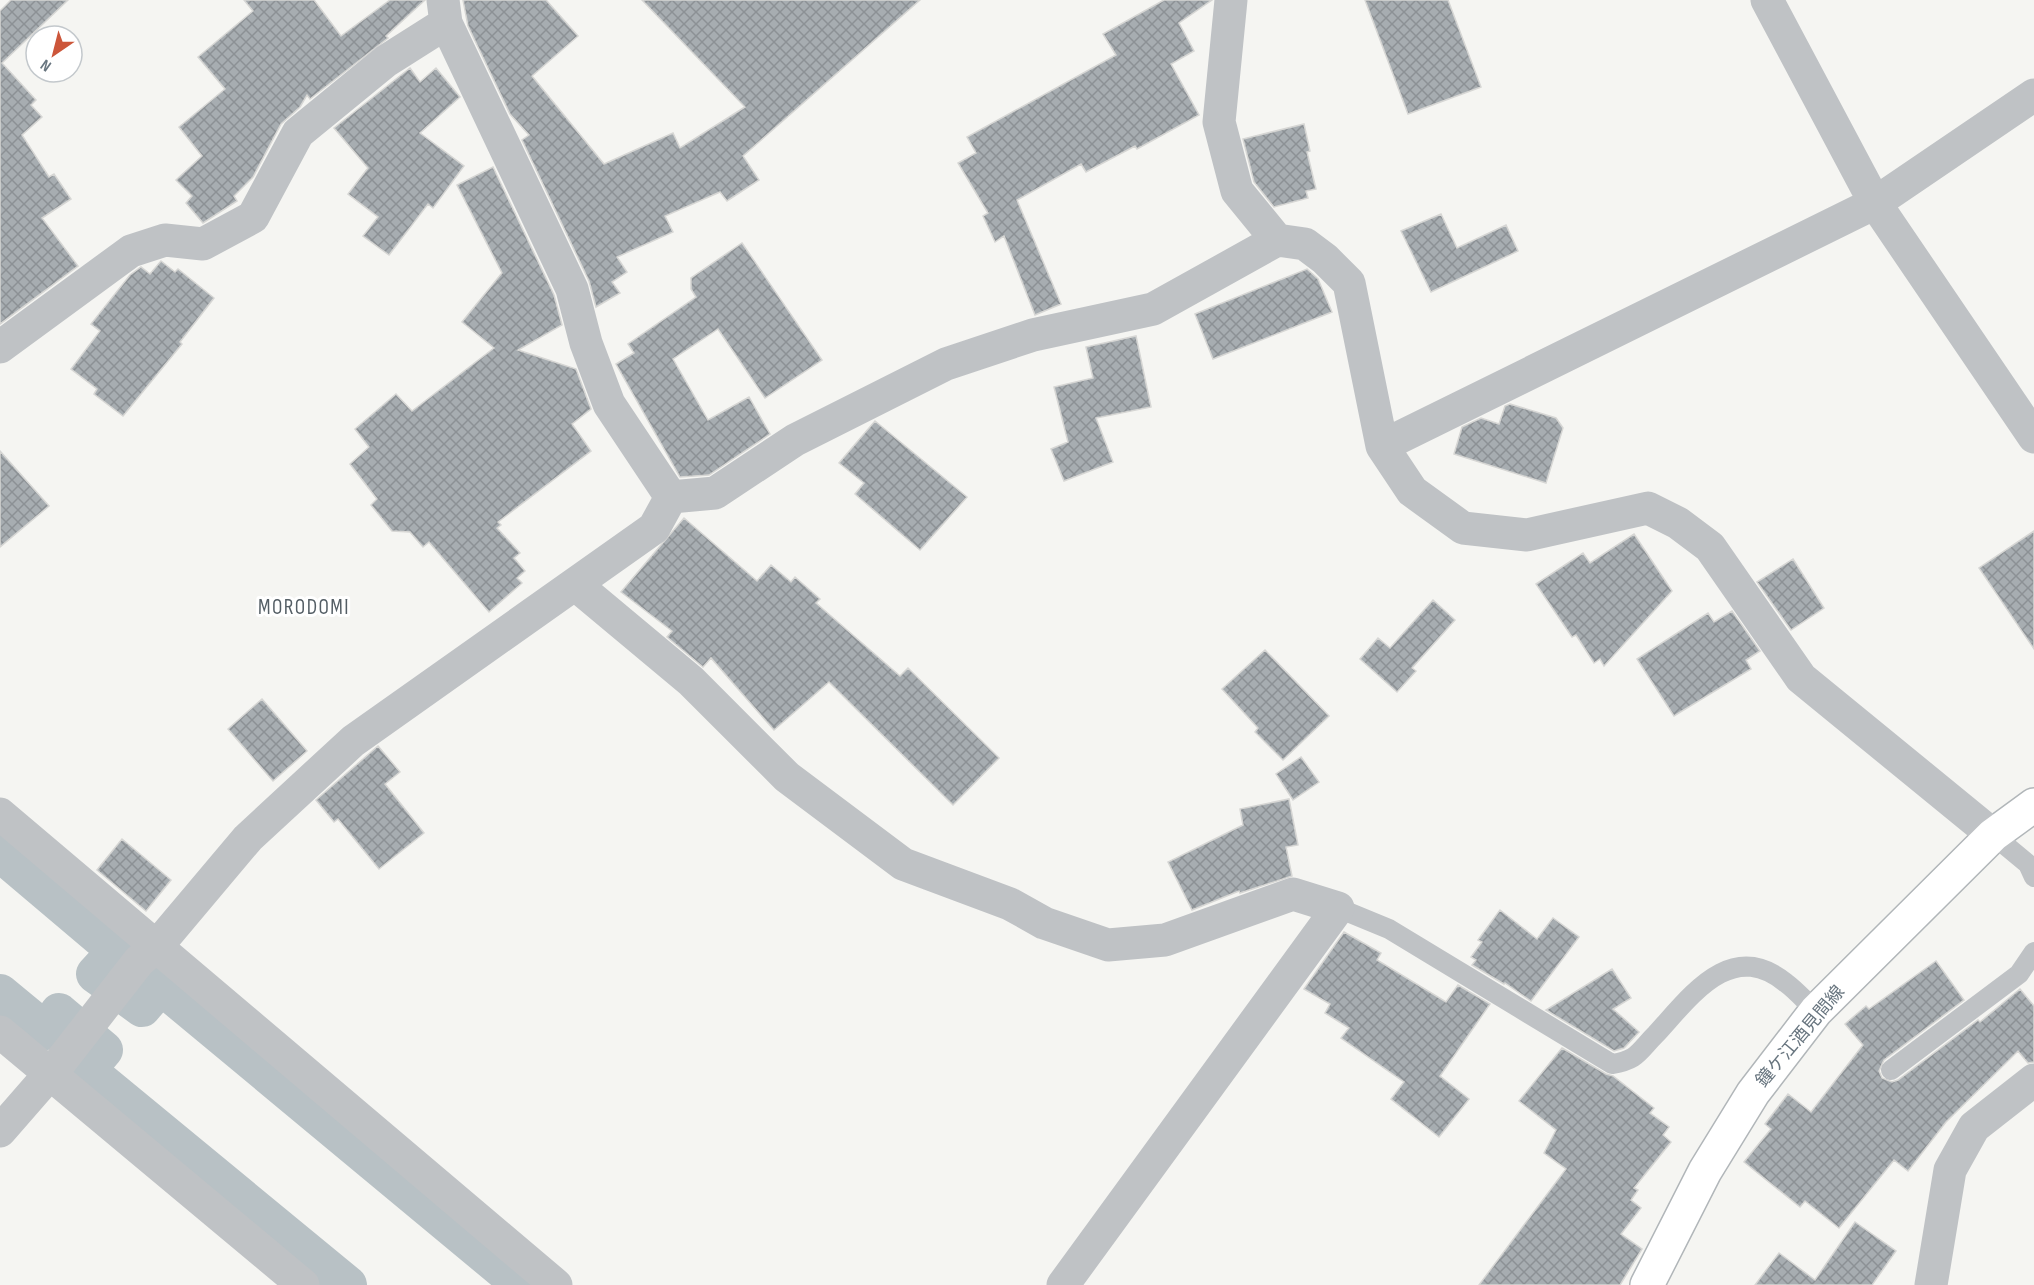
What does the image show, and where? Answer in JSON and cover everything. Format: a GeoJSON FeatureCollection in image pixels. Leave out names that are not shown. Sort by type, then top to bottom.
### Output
{"type":"FeatureCollection","features":[{"type":"Feature","properties":{"kind":"main road","name":"鐘ケ江酒見間線"},"geometry":{"type":"LineString","coordinates":[[1647,1285],[1705,1171],[1753,1093],[1816,1011],[1993,834],[2034,805]]}},
{"type":"Feature","properties":{"kind":"street"},"geometry":{"type":"LineString","coordinates":[[1231,0],[1220,122],[1237,191],[1277,240]]}},
{"type":"Feature","properties":{"kind":"street"},"geometry":{"type":"LineString","coordinates":[[1767,0],[1875,203],[2034,437]]}},
{"type":"Feature","properties":{"kind":"street"},"geometry":{"type":"LineString","coordinates":[[0,347],[132,251],[165,240],[203,244],[253,217],[298,133],[444,12],[572,289],[586,343],[609,404],[671,497]]}},
{"type":"Feature","properties":{"kind":"street"},"geometry":{"type":"LineString","coordinates":[[1382,446],[1875,203],[2034,94]]}},
{"type":"Feature","properties":{"kind":"street"},"geometry":{"type":"LineString","coordinates":[[671,497],[715,493],[795,440],[946,364],[1033,335],[1153,309],[1277,240],[1305,244],[1325,259],[1349,283],[1382,446],[1412,491],[1463,528],[1527,535],[1648,508],[1678,523],[1710,547],[1801,678],[1993,834]]}},
{"type":"Feature","properties":{"kind":"street"},"geometry":{"type":"LineString","coordinates":[[0,1131],[248,838],[353,741],[654,528],[671,497]]}},
{"type":"Feature","properties":{"kind":"street"},"geometry":{"type":"LineString","coordinates":[[576,585],[691,681],[787,777],[903,864],[1010,904],[1044,923],[1108,945],[1165,940],[1293,894],[1338,908],[1063,1285]]}},
{"type":"Feature","properties":{"kind":"street"},"geometry":{"type":"LineString","coordinates":[[0,814],[148,954],[556,1285]]}},
{"type":"Feature","properties":{"kind":"street"},"geometry":{"type":"LineString","coordinates":[[0,1032],[55,1067],[303,1285]]}},
{"type":"Feature","properties":{"kind":"street"},"geometry":{"type":"LineString","coordinates":[[1931,1285],[1950,1170],[1974,1126],[2034,1080]]}},
{"type":"Feature","properties":{"kind":"lane"},"geometry":{"type":"LineString","coordinates":[[1993,834],[2028,864],[2034,877]]}},
{"type":"Feature","properties":{"kind":"lane"},"geometry":{"type":"LineString","coordinates":[[1338,908],[1389,929],[1612,1064],[1630,1061],[1703,984],[1735,966],[1760,968],[1785,981],[1816,1011]]}},
{"type":"Feature","properties":{"kind":"lane"},"geometry":{"type":"LineString","coordinates":[[1891,1070],[2019,974],[2034,952]]}},
{"type":"Feature","properties":{"kind":"building"},"geometry":{"type":"Polygon","coordinates":[[[11,0],[68,0],[43,24],[24,24],[24,42],[2,63],[36,100],[31,105],[42,117],[22,135],[49,177],[54,174],[71,199],[42,218],[78,266],[0,324],[0,11],[11,0]]]}},
{"type":"Feature","properties":{"kind":"building"},"geometry":{"type":"Polygon","coordinates":[[[244,0],[314,0],[341,36],[390,0],[425,0],[386,36],[388,38],[310,99],[307,95],[300,107],[281,124],[253,177],[234,196],[237,201],[203,223],[186,203],[192,196],[176,180],[202,156],[179,127],[225,89],[198,57],[253,11],[244,0]]]}},
{"type":"Feature","properties":{"kind":"building"},"geometry":{"type":"Polygon","coordinates":[[[463,0],[546,0],[578,36],[532,76],[604,164],[673,133],[680,148],[745,107],[642,0],[920,0],[743,156],[759,180],[727,201],[720,192],[665,216],[673,232],[617,257],[627,272],[612,282],[620,293],[596,307],[589,281],[522,140],[529,135],[510,114],[468,26],[463,0]]]}},
{"type":"Feature","properties":{"kind":"building"},"geometry":{"type":"Polygon","coordinates":[[[1164,0],[1212,0],[1179,23],[1194,51],[1171,64],[1199,115],[1137,149],[1135,146],[1086,172],[1081,164],[1017,200],[1061,304],[1035,315],[1004,236],[995,242],[983,216],[988,213],[958,163],[976,153],[967,137],[1116,55],[1103,34],[1164,0]]]}},
{"type":"Feature","properties":{"kind":"building"},"geometry":{"type":"Polygon","coordinates":[[[1365,0],[1448,0],[1481,87],[1408,114],[1365,0]]]}},
{"type":"Feature","properties":{"kind":"building"},"geometry":{"type":"Polygon","coordinates":[[[410,68],[420,82],[436,68],[460,97],[420,133],[464,166],[433,208],[428,204],[389,255],[363,236],[378,217],[348,194],[368,168],[334,128],[410,68]]]}},
{"type":"Feature","properties":{"kind":"building"},"geometry":{"type":"Polygon","coordinates":[[[1304,124],[1310,151],[1307,152],[1316,189],[1306,191],[1308,198],[1274,207],[1254,182],[1243,139],[1304,124]]]}},
{"type":"Feature","properties":{"kind":"building"},"geometry":{"type":"Polygon","coordinates":[[[493,167],[554,295],[562,325],[518,350],[576,369],[591,409],[572,424],[591,451],[498,522],[501,525],[497,528],[520,553],[514,558],[525,571],[517,578],[522,583],[489,612],[429,542],[423,547],[410,532],[392,531],[371,505],[377,499],[350,464],[369,447],[355,429],[396,394],[412,411],[494,348],[462,322],[502,273],[457,185],[493,167]]]}},
{"type":"Feature","properties":{"kind":"building"},"geometry":{"type":"Polygon","coordinates":[[[1441,214],[1457,248],[1506,225],[1518,251],[1431,292],[1401,231],[1441,214]]]}},
{"type":"Feature","properties":{"kind":"building"},"geometry":{"type":"Polygon","coordinates":[[[742,243],[822,360],[765,398],[718,329],[673,359],[708,420],[749,397],[770,434],[709,475],[680,477],[616,364],[634,353],[628,344],[696,297],[691,289],[691,278],[742,243]]]}},
{"type":"Feature","properties":{"kind":"building"},"geometry":{"type":"Polygon","coordinates":[[[161,261],[175,272],[178,269],[214,298],[180,342],[182,344],[123,416],[94,394],[97,389],[71,369],[100,331],[91,324],[130,275],[141,267],[150,274],[161,261]]]}},
{"type":"Feature","properties":{"kind":"building"},"geometry":{"type":"Polygon","coordinates":[[[1307,269],[1318,279],[1332,312],[1213,359],[1195,314],[1307,269]]]}},
{"type":"Feature","properties":{"kind":"building"},"geometry":{"type":"Polygon","coordinates":[[[1136,336],[1151,407],[1096,418],[1113,462],[1064,481],[1051,449],[1068,442],[1054,387],[1093,378],[1086,347],[1136,336]]]}},
{"type":"Feature","properties":{"kind":"building"},"geometry":{"type":"Polygon","coordinates":[[[1510,404],[1556,418],[1563,428],[1546,483],[1454,454],[1462,427],[1481,418],[1499,424],[1505,406],[1510,404]]]}},
{"type":"Feature","properties":{"kind":"building"},"geometry":{"type":"Polygon","coordinates":[[[875,421],[967,497],[920,550],[855,494],[864,483],[839,463],[875,421]]]}},
{"type":"Feature","properties":{"kind":"building"},"geometry":{"type":"Polygon","coordinates":[[[0,451],[49,506],[0,547],[0,451]]]}},
{"type":"Feature","properties":{"kind":"building"},"geometry":{"type":"Polygon","coordinates":[[[684,518],[757,581],[771,565],[791,582],[795,577],[820,599],[816,603],[900,676],[908,668],[999,758],[953,805],[829,682],[774,730],[711,658],[703,667],[667,637],[672,631],[621,592],[684,518]]]}},
{"type":"Feature","properties":{"kind":"building"},"geometry":{"type":"Polygon","coordinates":[[[2034,531],[2034,649],[1979,568],[2034,531]]]}},
{"type":"Feature","properties":{"kind":"building"},"geometry":{"type":"Polygon","coordinates":[[[1634,534],[1672,591],[1604,666],[1600,659],[1594,663],[1576,635],[1572,637],[1536,584],[1583,553],[1590,563],[1634,534]]]}},
{"type":"Feature","properties":{"kind":"building"},"geometry":{"type":"Polygon","coordinates":[[[1793,559],[1824,608],[1791,630],[1757,582],[1793,559]]]}},
{"type":"Feature","properties":{"kind":"building"},"geometry":{"type":"Polygon","coordinates":[[[1433,600],[1455,620],[1412,668],[1416,671],[1397,692],[1360,659],[1378,638],[1390,648],[1433,600]]]}},
{"type":"Feature","properties":{"kind":"building"},"geometry":{"type":"Polygon","coordinates":[[[1732,611],[1760,651],[1746,660],[1751,669],[1674,716],[1637,659],[1708,613],[1714,622],[1732,611]]]}},
{"type":"Feature","properties":{"kind":"building"},"geometry":{"type":"Polygon","coordinates":[[[1265,650],[1329,716],[1283,760],[1255,732],[1258,728],[1222,689],[1265,650]]]}},
{"type":"Feature","properties":{"kind":"building"},"geometry":{"type":"Polygon","coordinates":[[[262,699],[307,751],[273,781],[228,729],[262,699]]]}},
{"type":"Feature","properties":{"kind":"building"},"geometry":{"type":"Polygon","coordinates":[[[378,746],[400,772],[385,784],[424,833],[379,869],[338,819],[334,822],[316,800],[378,746]]]}},
{"type":"Feature","properties":{"kind":"building"},"geometry":{"type":"Polygon","coordinates":[[[1301,757],[1319,782],[1293,800],[1276,774],[1301,757]]]}},
{"type":"Feature","properties":{"kind":"building"},"geometry":{"type":"Polygon","coordinates":[[[1289,799],[1298,845],[1286,847],[1292,876],[1240,893],[1239,891],[1192,910],[1168,862],[1243,825],[1240,809],[1289,799]]]}},
{"type":"Feature","properties":{"kind":"building"},"geometry":{"type":"Polygon","coordinates":[[[122,839],[171,880],[146,911],[97,870],[122,839]]]}},
{"type":"Feature","properties":{"kind":"building"},"geometry":{"type":"Polygon","coordinates":[[[1500,910],[1537,939],[1553,918],[1579,937],[1531,1001],[1505,983],[1472,965],[1476,960],[1471,957],[1482,942],[1478,940],[1500,910]]]}},
{"type":"Feature","properties":{"kind":"building"},"geometry":{"type":"Polygon","coordinates":[[[1344,932],[1381,953],[1377,960],[1446,1002],[1458,985],[1490,1004],[1440,1076],[1469,1099],[1439,1137],[1391,1099],[1404,1082],[1341,1038],[1349,1028],[1325,1013],[1330,1004],[1304,989],[1344,932]]]}},
{"type":"Feature","properties":{"kind":"building"},"geometry":{"type":"Polygon","coordinates":[[[1936,961],[1964,1000],[1884,1060],[1879,1071],[1882,1078],[1892,1082],[1898,1080],[1978,1020],[1980,1022],[2020,989],[2034,1006],[2034,1062],[2028,1063],[2018,1051],[1946,1122],[1908,1171],[1894,1160],[1839,1228],[1805,1201],[1800,1207],[1744,1162],[1771,1129],[1765,1124],[1788,1094],[1811,1112],[1863,1045],[1845,1024],[1866,1006],[1869,1009],[1936,961]]]}},
{"type":"Feature","properties":{"kind":"building"},"geometry":{"type":"Polygon","coordinates":[[[1612,969],[1631,998],[1613,1009],[1639,1032],[1624,1048],[1614,1051],[1546,1010],[1612,969]]]}},
{"type":"Feature","properties":{"kind":"building"},"geometry":{"type":"Polygon","coordinates":[[[1562,1048],[1613,1076],[1654,1108],[1650,1113],[1669,1127],[1663,1135],[1671,1142],[1634,1188],[1638,1190],[1631,1200],[1641,1208],[1621,1234],[1642,1249],[1620,1285],[1479,1285],[1566,1169],[1544,1153],[1556,1130],[1519,1101],[1562,1048]]]}},
{"type":"Feature","properties":{"kind":"building"},"geometry":{"type":"Polygon","coordinates":[[[1855,1222],[1896,1251],[1872,1285],[1755,1285],[1779,1253],[1815,1280],[1855,1222]]]}},
{"type":"Feature","properties":{"kind":"waterway"},"geometry":{"type":"LineString","coordinates":[[0,853],[116,951],[95,974],[142,1008],[161,986],[521,1285]]}},
{"type":"Feature","properties":{"kind":"waterway"},"geometry":{"type":"LineString","coordinates":[[0,993],[46,1031],[59,1012],[104,1050],[87,1070],[348,1285]]}},
{"type":"Feature","properties":{"kind":"district","name":"MORODOMI"},"geometry":{"type":"Point","coordinates":[304,607]}}]}
